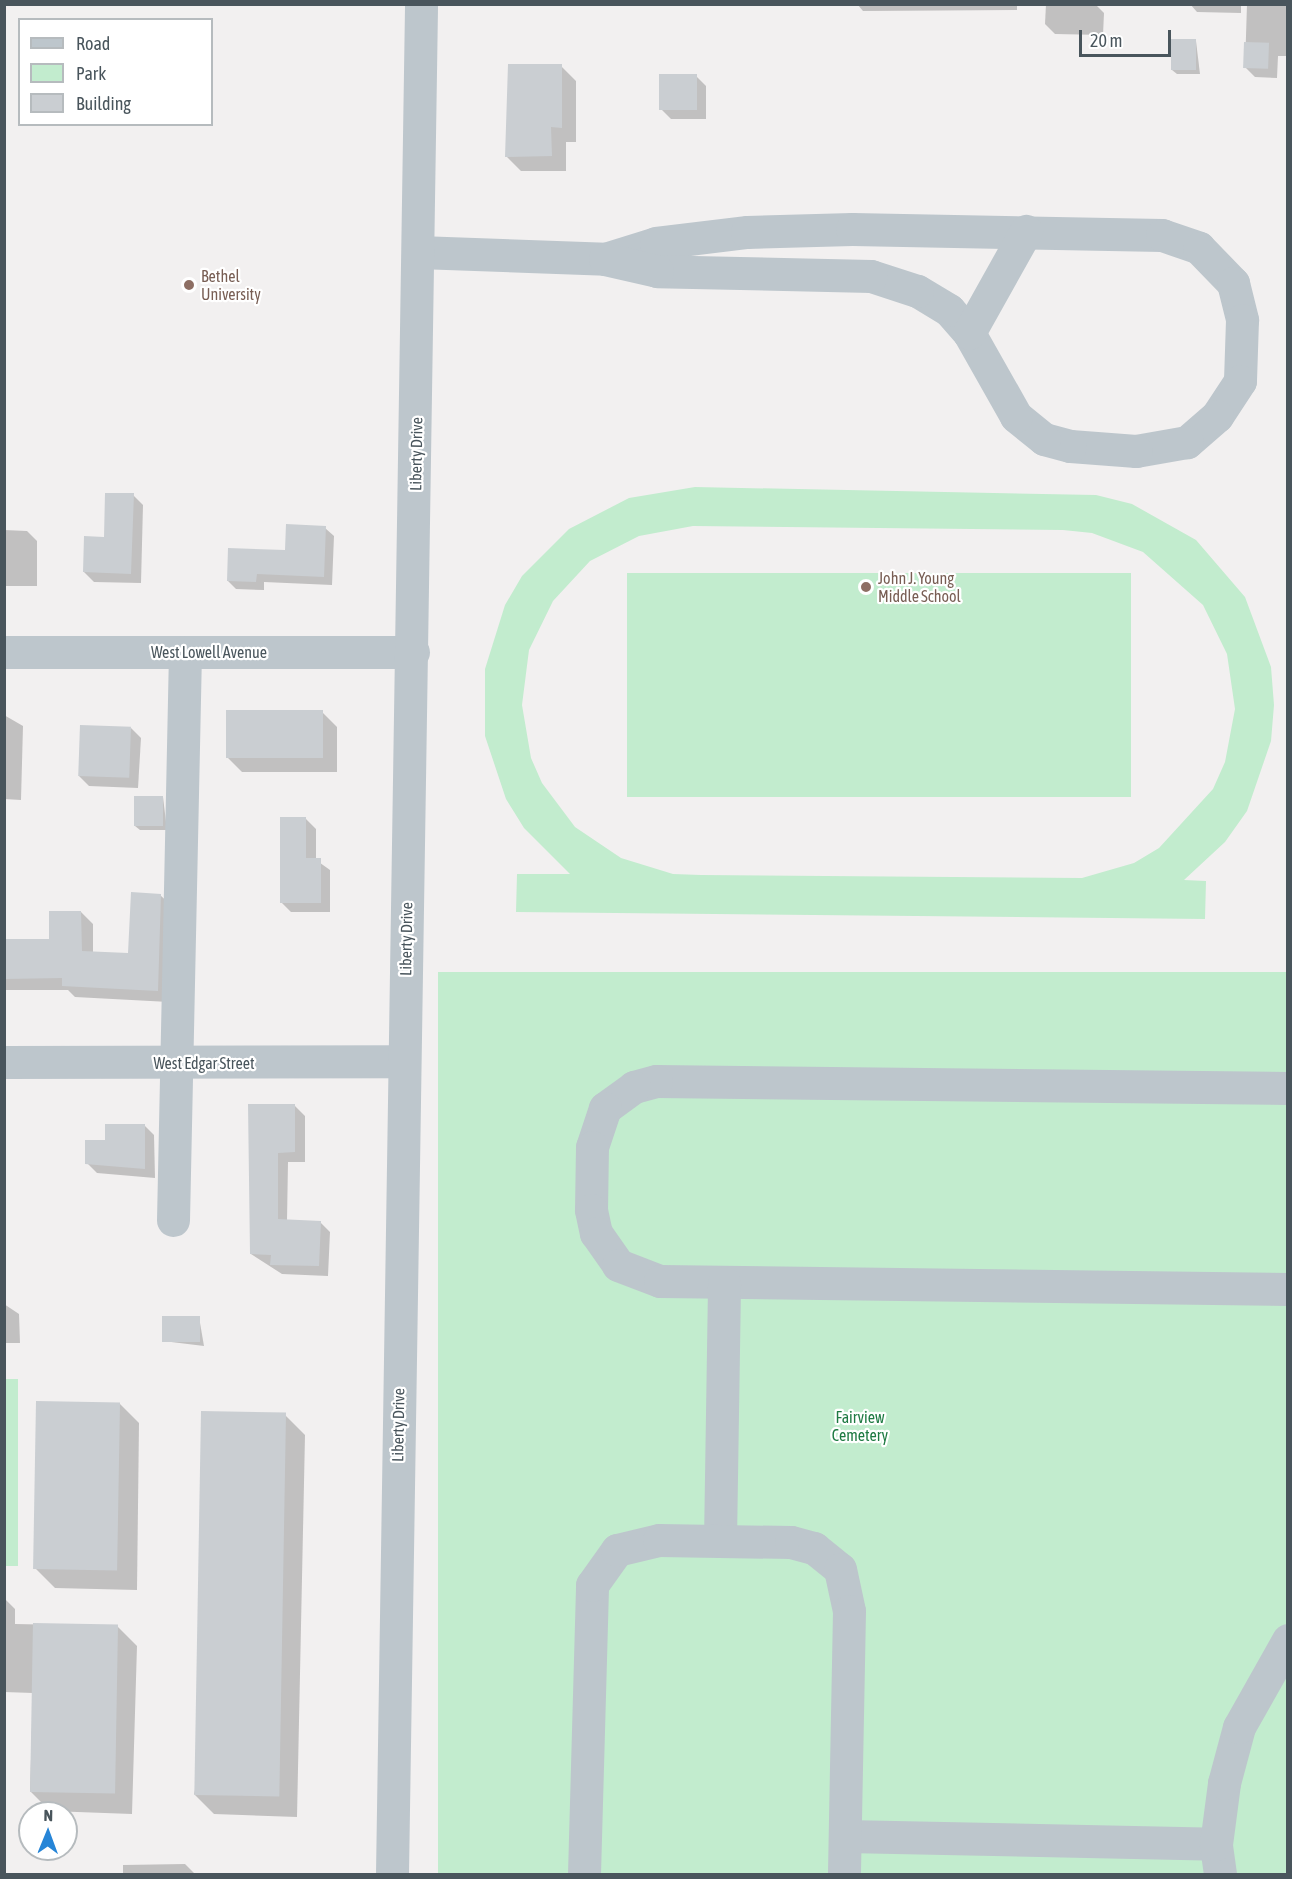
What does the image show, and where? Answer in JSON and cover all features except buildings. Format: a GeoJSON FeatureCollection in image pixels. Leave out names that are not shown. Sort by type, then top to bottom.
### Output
{"type":"FeatureCollection","features":[{"type":"Feature","properties":{"kind":"street","name":"Liberty Drive"},"geometry":{"type":"LineString","coordinates":[[392,1875],[403,1061],[413,652],[421,4]]}},
{"type":"Feature","properties":{"kind":"street"},"geometry":{"type":"LineString","coordinates":[[418,252],[605,259],[657,271],[871,276],[917,291],[949,310],[969,333],[1016,416],[1044,439],[1070,446],[1136,451],[1187,442],[1217,416],[1240,381],[1242,320],[1233,283],[1199,248],[1161,235],[1026,231],[747,232],[656,243],[605,259]]}},
{"type":"Feature","properties":{"kind":"street"},"geometry":{"type":"LineString","coordinates":[[969,333],[1026,231]]}},
{"type":"Feature","properties":{"kind":"street","name":"West Lowell Avenue"},"geometry":{"type":"LineString","coordinates":[[4,652],[413,652]]}},
{"type":"Feature","properties":{"kind":"street"},"geometry":{"type":"LineString","coordinates":[[173,1220],[184,652]]}},
{"type":"Feature","properties":{"kind":"street","name":"West Edgar Street"},"geometry":{"type":"LineString","coordinates":[[4,1062],[403,1061]]}},
{"type":"Feature","properties":{"kind":"street"},"geometry":{"type":"LineString","coordinates":[[1287,1088],[679,1080],[634,1087],[605,1108],[598,1124],[592,1168],[596,1233],[618,1265],[636,1276],[724,1283],[1287,1289]]}},
{"type":"Feature","properties":{"kind":"street"},"geometry":{"type":"LineString","coordinates":[[720,1541],[724,1283]]}},
{"type":"Feature","properties":{"kind":"street"},"geometry":{"type":"LineString","coordinates":[[584,1875],[589,1653],[596,1572],[617,1550],[635,1542],[720,1541],[790,1542],[814,1548],[830,1558],[846,1581],[844,1875]]}},
{"type":"Feature","properties":{"kind":"street"},"geometry":{"type":"LineString","coordinates":[[844,1836],[1218,1859],[1224,1783],[1239,1727],[1287,1640]]}},
{"type":"Feature","properties":{"kind":"green space"},"geometry":{"type":"Polygon","coordinates":[[[695,487],[1096,495],[1132,504],[1196,540],[1245,597],[1271,667],[1274,705],[1271,741],[1247,811],[1225,842],[1184,880],[1206,881],[1205,919],[516,912],[517,874],[570,874],[524,828],[506,799],[485,736],[485,669],[505,605],[522,576],[569,529],[629,498],[695,487]],[[693,526],[639,536],[590,561],[553,601],[529,650],[522,705],[531,758],[542,783],[575,827],[621,858],[673,874],[1082,878],[1134,863],[1159,848],[1213,789],[1225,762],[1235,709],[1227,654],[1203,605],[1143,552],[1092,533],[1063,530],[693,526]]]}},
{"type":"Feature","properties":{"kind":"green space"},"geometry":{"type":"Polygon","coordinates":[[[627,573],[1131,573],[1131,797],[627,797],[627,573]]]}},
{"type":"Feature","properties":{"kind":"green space","name":"Fairview Cemetery"},"geometry":{"type":"Polygon","coordinates":[[[438,972],[1287,972],[1287,1874],[438,1874],[438,972]]]}},
{"type":"Feature","properties":{"kind":"green space"},"geometry":{"type":"Polygon","coordinates":[[[5,1379],[18,1379],[18,1566],[5,1566],[5,1379]]]}},
{"type":"Feature","properties":{"kind":"place","name":"Bethel University"},"geometry":{"type":"Point","coordinates":[189,285]}},
{"type":"Feature","properties":{"kind":"place","name":"John J. Young Middle School"},"geometry":{"type":"Point","coordinates":[866,587]}}]}
